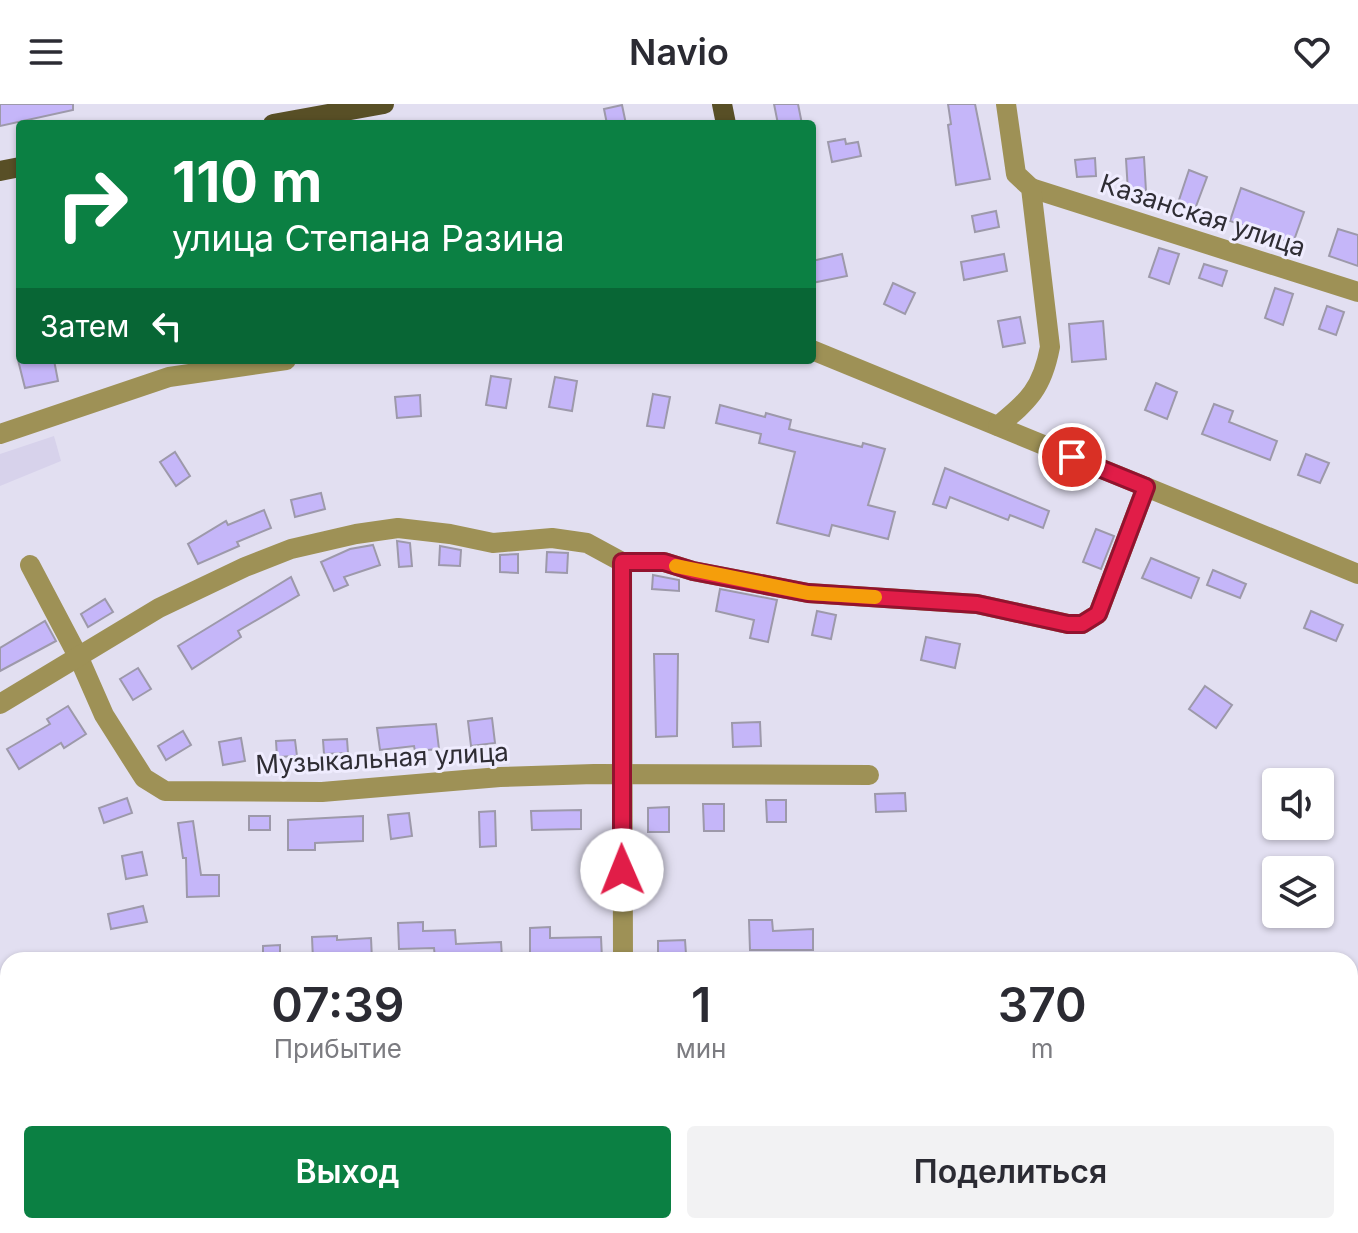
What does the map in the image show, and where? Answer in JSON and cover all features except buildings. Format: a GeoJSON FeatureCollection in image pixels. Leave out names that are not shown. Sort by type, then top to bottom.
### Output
{"type":"FeatureCollection","features":[{"type":"Feature","properties":{"kind":"main road"},"geometry":{"type":"LineString","coordinates":[[285,120],[312,111],[384,104]]}},
{"type":"Feature","properties":{"kind":"street"},"geometry":{"type":"LineString","coordinates":[[998,426],[1029,400],[1046,369],[1050,347],[1031,188],[1016,174],[1006,104]]}},
{"type":"Feature","properties":{"kind":"street","name":"Казанская улица"},"geometry":{"type":"LineString","coordinates":[[1031,188],[1358,292]]}},
{"type":"Feature","properties":{"kind":"street"},"geometry":{"type":"LineString","coordinates":[[816,352],[1358,574]]}},
{"type":"Feature","properties":{"kind":"street"},"geometry":{"type":"LineString","coordinates":[[0,434],[167,369],[233,364]]}},
{"type":"Feature","properties":{"kind":"street"},"geometry":{"type":"LineString","coordinates":[[0,704],[159,608],[245,567],[291,549],[398,528],[493,543],[552,538],[587,543],[622,562],[664,562],[693,571],[808,593],[977,604],[1068,624],[1082,624],[1098,614],[1146,487]]}},
{"type":"Feature","properties":{"kind":"street"},"geometry":{"type":"LineString","coordinates":[[622,562],[623,952]]}},
{"type":"Feature","properties":{"kind":"street","name":"Музыкальная улица"},"geometry":{"type":"LineString","coordinates":[[30,565],[79,658],[104,715],[144,778],[165,791],[322,792],[500,777],[869,775]]}},
{"type":"Feature","properties":{"kind":"shaded area"},"geometry":{"type":"Polygon","coordinates":[[[54,436],[61,461],[0,486],[0,454],[54,436]]]}},
{"type":"Feature","properties":{"kind":"slow traffic"},"geometry":{"type":"LineString","coordinates":[[676,566],[808,593],[875,597]]}},
{"type":"Feature","properties":{"kind":"route"},"geometry":{"type":"LineString","coordinates":[[622,870],[622,562],[664,562],[693,571],[808,593],[977,604],[1068,624],[1082,624],[1098,614],[1146,487],[1072,457]]}}]}
